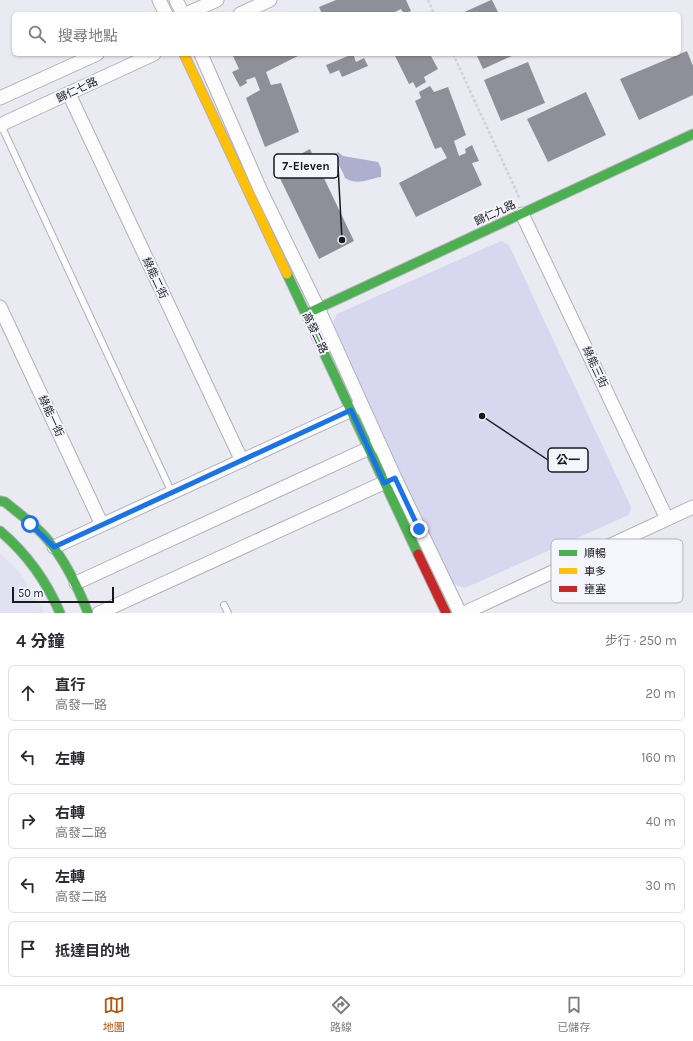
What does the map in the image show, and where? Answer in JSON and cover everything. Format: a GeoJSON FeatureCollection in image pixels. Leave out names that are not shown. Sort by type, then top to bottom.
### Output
{"type":"FeatureCollection","features":[{"type":"Feature","properties":{"kind":"street"},"geometry":{"type":"LineString","coordinates":[[159,0],[165,12]]}},
{"type":"Feature","properties":{"kind":"street"},"geometry":{"type":"LineString","coordinates":[[176,0],[183,12]]}},
{"type":"Feature","properties":{"kind":"street"},"geometry":{"type":"LineString","coordinates":[[189,12],[217,0]]}},
{"type":"Feature","properties":{"kind":"street"},"geometry":{"type":"LineString","coordinates":[[244,12],[270,0]]}},
{"type":"Feature","properties":{"kind":"street"},"geometry":{"type":"LineString","coordinates":[[0,98],[93,56]]}},
{"type":"Feature","properties":{"kind":"street","name":"歸仁七路"},"geometry":{"type":"LineString","coordinates":[[0,125],[150,56]]}},
{"type":"Feature","properties":{"kind":"street","name":"高發二路"},"geometry":{"type":"LineString","coordinates":[[185,56],[306,314],[357,407]]}},
{"type":"Feature","properties":{"kind":"street","name":"高發二路"},"geometry":{"type":"LineString","coordinates":[[202,56],[260,189],[318,308],[357,407],[446,613]]}},
{"type":"Feature","properties":{"kind":"street","name":"綠能二街"},"geometry":{"type":"LineString","coordinates":[[69,94],[242,461]]}},
{"type":"Feature","properties":{"kind":"street","name":"歸仁九路"},"geometry":{"type":"LineString","coordinates":[[306,314],[522,208],[693,134]]}},
{"type":"Feature","properties":{"kind":"street","name":"綠能三街"},"geometry":{"type":"LineString","coordinates":[[522,208],[667,519]]}},
{"type":"Feature","properties":{"kind":"street","name":"綠能一街"},"geometry":{"type":"LineString","coordinates":[[0,307],[102,525]]}},
{"type":"Feature","properties":{"kind":"street"},"geometry":{"type":"LineString","coordinates":[[54,547],[357,407]]}},
{"type":"Feature","properties":{"kind":"street"},"geometry":{"type":"LineString","coordinates":[[76,583],[374,446]]}},
{"type":"Feature","properties":{"kind":"street"},"geometry":{"type":"LineString","coordinates":[[98,613],[389,480]]}},
{"type":"Feature","properties":{"kind":"street","name":"高發二路"},"geometry":{"type":"LineString","coordinates":[[389,480],[460,613]]}},
{"type":"Feature","properties":{"kind":"street"},"geometry":{"type":"LineString","coordinates":[[0,501],[5,502],[54,547],[76,583],[88,613]]}},
{"type":"Feature","properties":{"kind":"street"},"geometry":{"type":"LineString","coordinates":[[624,539],[693,507]]}},
{"type":"Feature","properties":{"kind":"street"},"geometry":{"type":"LineString","coordinates":[[0,531],[36,566],[53,596],[60,613]]}},
{"type":"Feature","properties":{"kind":"street"},"geometry":{"type":"LineString","coordinates":[[464,613],[551,573]]}},
{"type":"Feature","properties":{"kind":"lane"},"geometry":{"type":"LineString","coordinates":[[0,125],[172,493]]}},
{"type":"Feature","properties":{"kind":"lane"},"geometry":{"type":"LineString","coordinates":[[224,605],[228,613]]}},
{"type":"Feature","properties":{"kind":"path"},"geometry":{"type":"LineString","coordinates":[[428,0],[433,12]]}},
{"type":"Feature","properties":{"kind":"path"},"geometry":{"type":"LineString","coordinates":[[454,56],[522,208]]}},
{"type":"Feature","properties":{"kind":"shaded area"},"geometry":{"type":"Polygon","coordinates":[[[338,152],[343,156],[378,162],[381,168],[381,177],[359,182],[354,182],[345,178],[335,157],[335,154],[338,152]]]}},
{"type":"Feature","properties":{"kind":"shaded area"},"geometry":{"type":"Polygon","coordinates":[[[501,241],[509,245],[631,507],[629,515],[575,539],[551,539],[551,550],[465,588],[451,583],[332,325],[337,314],[501,241]]]}},
{"type":"Feature","properties":{"kind":"shaded area"},"geometry":{"type":"Polygon","coordinates":[[[0,553],[18,570],[43,609],[43,613],[0,613],[0,553]]]}},
{"type":"Feature","properties":{"kind":"building"},"geometry":{"type":"Polygon","coordinates":[[[336,0],[406,0],[411,11],[403,12],[401,9],[395,12],[321,12],[319,7],[336,0]]]}},
{"type":"Feature","properties":{"kind":"building"},"geometry":{"type":"Polygon","coordinates":[[[491,0],[498,12],[464,12],[491,0]]]}},
{"type":"Feature","properties":{"kind":"building"},"geometry":{"type":"Polygon","coordinates":[[[687,51],[693,66],[693,95],[639,120],[620,79],[675,56],[681,56],[681,54],[687,51]]]}},
{"type":"Feature","properties":{"kind":"building"},"geometry":{"type":"Polygon","coordinates":[[[233,56],[298,56],[266,72],[271,85],[281,83],[299,132],[265,147],[246,98],[260,90],[255,77],[246,80],[247,83],[240,87],[232,72],[239,69],[233,56]]]}},
{"type":"Feature","properties":{"kind":"building"},"geometry":{"type":"Polygon","coordinates":[[[348,56],[354,56],[356,62],[364,58],[368,66],[342,77],[339,70],[330,74],[326,65],[348,56]]]}},
{"type":"Feature","properties":{"kind":"building"},"geometry":{"type":"Polygon","coordinates":[[[395,56],[431,56],[438,69],[424,77],[426,82],[416,88],[413,82],[409,84],[395,56]]]}},
{"type":"Feature","properties":{"kind":"building"},"geometry":{"type":"Polygon","coordinates":[[[477,56],[512,56],[483,69],[477,56]]]}},
{"type":"Feature","properties":{"kind":"building"},"geometry":{"type":"Polygon","coordinates":[[[528,62],[545,103],[501,121],[484,80],[528,62]]]}},
{"type":"Feature","properties":{"kind":"building"},"geometry":{"type":"Polygon","coordinates":[[[430,86],[434,92],[448,87],[466,135],[454,141],[459,156],[466,153],[465,149],[472,145],[479,161],[472,163],[482,185],[416,217],[399,183],[447,158],[441,147],[435,149],[415,101],[421,98],[419,92],[430,86]]]}},
{"type":"Feature","properties":{"kind":"building"},"geometry":{"type":"Polygon","coordinates":[[[586,92],[606,135],[548,162],[527,119],[586,92]]]}},
{"type":"Feature","properties":{"kind":"building"},"geometry":{"type":"Polygon","coordinates":[[[310,149],[354,241],[319,259],[275,168],[310,149]]]}},
{"type":"Feature","properties":{"kind":"traffic: fast"},"geometry":{"type":"LineString","coordinates":[[306,314],[693,134]]}},
{"type":"Feature","properties":{"kind":"traffic: fast"},"geometry":{"type":"LineString","coordinates":[[287,274],[418,554]]}},
{"type":"Feature","properties":{"kind":"traffic: fast"},"geometry":{"type":"LineString","coordinates":[[0,501],[5,502],[25,518],[49,541],[69,571],[88,613]]}},
{"type":"Feature","properties":{"kind":"traffic: fast"},"geometry":{"type":"LineString","coordinates":[[0,531],[19,549],[35,568],[49,590],[60,613]]}},
{"type":"Feature","properties":{"kind":"traffic: slow"},"geometry":{"type":"LineString","coordinates":[[185,56],[287,274]]}},
{"type":"Feature","properties":{"kind":"traffic: jam"},"geometry":{"type":"LineString","coordinates":[[418,554],[446,613]]}},
{"type":"Feature","properties":{"kind":"place","name":"7-Eleven"},"geometry":{"type":"Point","coordinates":[342,240]}},
{"type":"Feature","properties":{"kind":"place","name":"公一"},"geometry":{"type":"Point","coordinates":[482,416]}},
{"type":"Feature","properties":{"kind":"route"},"geometry":{"type":"LineString","coordinates":[[30,524],[54,547],[351,410],[384,483],[395,478],[419,529]]}}]}
